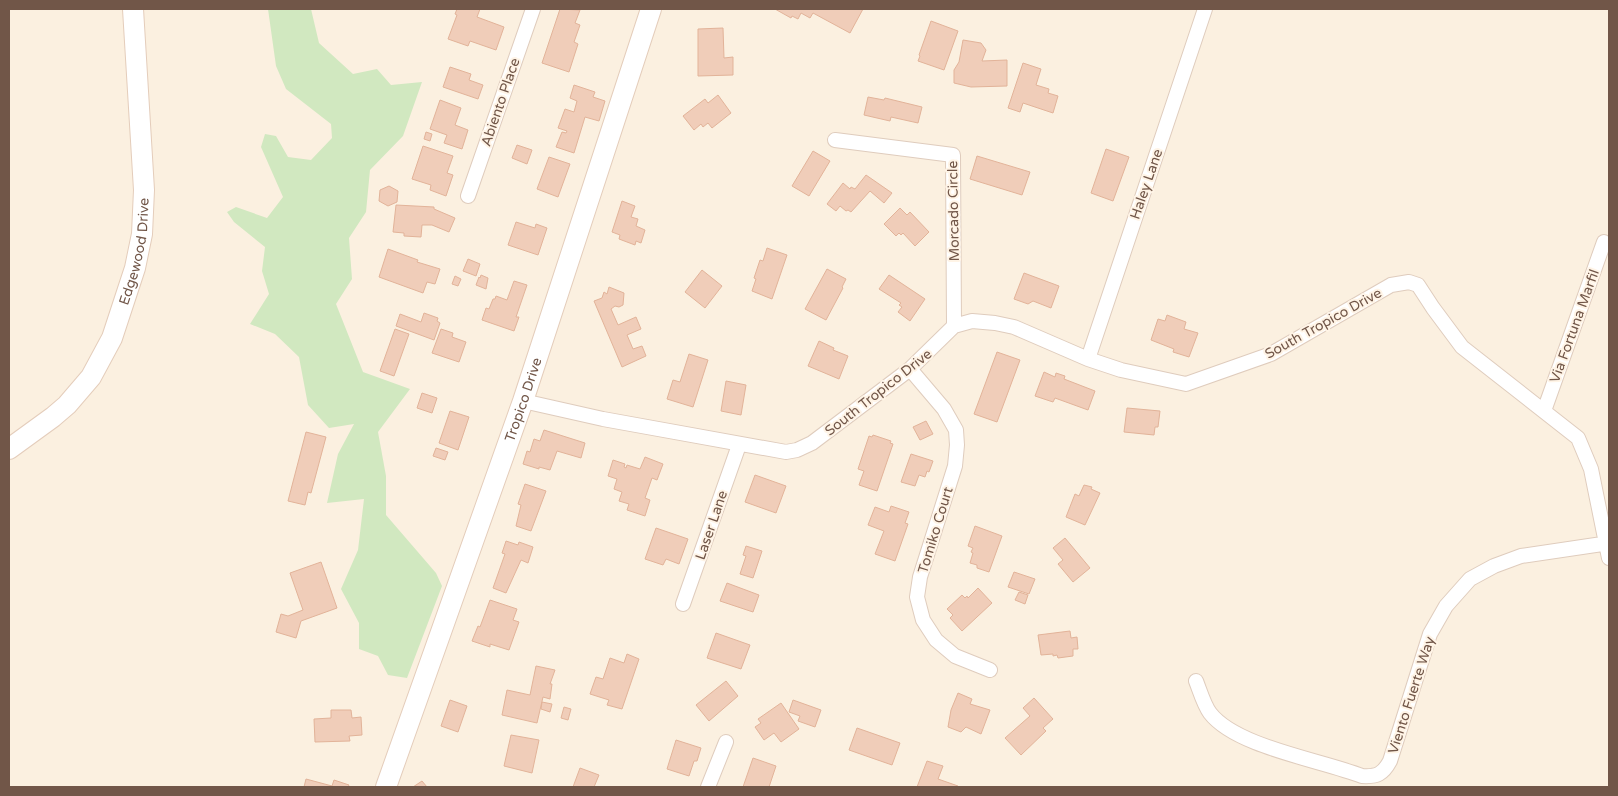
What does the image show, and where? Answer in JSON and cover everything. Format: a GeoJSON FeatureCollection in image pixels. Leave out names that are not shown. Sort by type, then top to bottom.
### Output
{"type":"FeatureCollection","features":[{"type":"Feature","properties":{"kind":"street","name":"Edgewood Drive"},"geometry":{"type":"LineString","coordinates":[[9,449],[54,417],[74,398],[91,377],[112,338],[135,268],[142,234],[144,190],[133,9]]}},
{"type":"Feature","properties":{"kind":"street","name":"Abiento Place"},"geometry":{"type":"LineString","coordinates":[[468,196],[533,9]]}},
{"type":"Feature","properties":{"kind":"street","name":"Tropico Drive"},"geometry":{"type":"LineString","coordinates":[[386,787],[523,401],[651,9]]}},
{"type":"Feature","properties":{"kind":"street","name":"Haley Lane"},"geometry":{"type":"LineString","coordinates":[[1088,359],[1205,9]]}},
{"type":"Feature","properties":{"kind":"street","name":"Morcado Circle"},"geometry":{"type":"LineString","coordinates":[[835,140],[953,155],[954,326]]}},
{"type":"Feature","properties":{"kind":"street","name":"Via Fortuna Marfil"},"geometry":{"type":"LineString","coordinates":[[1544,411],[1604,242]]}},
{"type":"Feature","properties":{"kind":"street","name":"South Tropico Drive"},"geometry":{"type":"LineString","coordinates":[[523,401],[603,419],[786,452],[797,450],[812,443],[910,369],[954,326],[972,321],[995,322],[1014,327],[1088,359],[1121,370],[1186,384],[1271,354],[1391,285],[1408,282],[1418,285],[1462,347],[1578,438],[1592,469],[1608,543],[1609,558]]}},
{"type":"Feature","properties":{"kind":"street","name":"Tomiko Court"},"geometry":{"type":"LineString","coordinates":[[910,369],[944,409],[956,430],[958,445],[955,466],[920,577],[917,597],[923,620],[936,640],[955,656],[990,670]]}},
{"type":"Feature","properties":{"kind":"street","name":"Laser Lane"},"geometry":{"type":"LineString","coordinates":[[684,604],[739,445]]}},
{"type":"Feature","properties":{"kind":"street","name":"Viento Fuerte Way"},"geometry":{"type":"LineString","coordinates":[[1196,681],[1210,713],[1232,731],[1260,744],[1362,776],[1372,777],[1385,770],[1390,761],[1430,634],[1456,593],[1470,579],[1494,566],[1521,556],[1608,543]]}},
{"type":"Feature","properties":{"kind":"street"},"geometry":{"type":"LineString","coordinates":[[708,787],[726,742]]}},
{"type":"Feature","properties":{"kind":"green space"},"geometry":{"type":"Polygon","coordinates":[[[268,9],[311,9],[319,43],[353,74],[377,69],[391,85],[422,82],[403,136],[370,170],[366,212],[349,238],[352,279],[336,304],[363,372],[410,389],[378,432],[386,476],[386,515],[436,573],[442,586],[407,678],[388,675],[378,656],[359,649],[359,623],[341,589],[358,550],[364,499],[327,503],[338,454],[354,424],[329,428],[308,405],[299,357],[275,334],[250,324],[269,294],[262,271],[265,247],[234,222],[227,212],[236,207],[267,218],[283,197],[261,147],[265,134],[276,136],[288,157],[311,160],[332,138],[331,124],[286,89],[276,66],[268,9]]]}},
{"type":"Feature","properties":{"kind":"building"},"geometry":{"type":"Polygon","coordinates":[[[457,9],[480,9],[477,17],[504,27],[496,50],[470,41],[468,46],[448,39],[457,15],[455,14],[457,9]]]}},
{"type":"Feature","properties":{"kind":"building"},"geometry":{"type":"Polygon","coordinates":[[[560,9],[580,10],[575,23],[580,25],[574,42],[578,44],[569,72],[542,63],[560,9]]]}},
{"type":"Feature","properties":{"kind":"building"},"geometry":{"type":"Polygon","coordinates":[[[775,9],[863,9],[850,33],[813,13],[810,18],[801,13],[798,19],[792,16],[791,18],[775,9]]]}},
{"type":"Feature","properties":{"kind":"building"},"geometry":{"type":"Polygon","coordinates":[[[931,21],[958,31],[944,70],[918,61],[931,21]]]}},
{"type":"Feature","properties":{"kind":"building"},"geometry":{"type":"Polygon","coordinates":[[[723,28],[724,58],[733,57],[733,75],[698,76],[698,29],[723,28]]]}},
{"type":"Feature","properties":{"kind":"building"},"geometry":{"type":"Polygon","coordinates":[[[963,40],[981,43],[986,50],[982,61],[1007,60],[1007,86],[971,87],[954,83],[954,70],[959,62],[963,40]]]}},
{"type":"Feature","properties":{"kind":"building"},"geometry":{"type":"Polygon","coordinates":[[[1023,63],[1041,69],[1036,85],[1049,89],[1048,93],[1058,96],[1053,113],[1023,103],[1020,112],[1008,108],[1023,63]]]}},
{"type":"Feature","properties":{"kind":"building"},"geometry":{"type":"Polygon","coordinates":[[[450,67],[471,74],[469,80],[483,85],[478,99],[443,87],[450,67]]]}},
{"type":"Feature","properties":{"kind":"building"},"geometry":{"type":"Polygon","coordinates":[[[574,85],[595,92],[593,97],[605,101],[599,121],[585,117],[574,153],[556,147],[562,132],[566,133],[567,131],[558,128],[565,109],[574,112],[577,101],[570,98],[574,85]]]}},
{"type":"Feature","properties":{"kind":"building"},"geometry":{"type":"Polygon","coordinates":[[[718,95],[731,113],[712,128],[708,123],[703,127],[701,124],[694,130],[683,116],[705,99],[708,103],[718,95]]]}},
{"type":"Feature","properties":{"kind":"building"},"geometry":{"type":"Polygon","coordinates":[[[868,97],[884,100],[885,98],[922,107],[918,123],[891,117],[890,121],[864,115],[868,97]]]}},
{"type":"Feature","properties":{"kind":"building"},"geometry":{"type":"Polygon","coordinates":[[[440,100],[461,108],[455,125],[468,130],[462,149],[444,143],[447,135],[430,129],[440,100]]]}},
{"type":"Feature","properties":{"kind":"building"},"geometry":{"type":"Polygon","coordinates":[[[426,132],[432,134],[430,141],[424,139],[426,132]]]}},
{"type":"Feature","properties":{"kind":"building"},"geometry":{"type":"Polygon","coordinates":[[[517,145],[532,150],[527,164],[512,158],[517,145]]]}},
{"type":"Feature","properties":{"kind":"building"},"geometry":{"type":"Polygon","coordinates":[[[423,146],[453,156],[447,173],[453,175],[446,196],[430,190],[431,185],[412,179],[423,146]]]}},
{"type":"Feature","properties":{"kind":"building"},"geometry":{"type":"Polygon","coordinates":[[[1106,149],[1129,157],[1113,201],[1091,193],[1106,149]]]}},
{"type":"Feature","properties":{"kind":"building"},"geometry":{"type":"Polygon","coordinates":[[[813,151],[830,161],[809,196],[792,186],[813,151]]]}},
{"type":"Feature","properties":{"kind":"building"},"geometry":{"type":"Polygon","coordinates":[[[977,156],[1030,172],[1022,195],[970,179],[977,156]]]}},
{"type":"Feature","properties":{"kind":"building"},"geometry":{"type":"Polygon","coordinates":[[[549,157],[570,164],[558,197],[537,189],[549,157]]]}},
{"type":"Feature","properties":{"kind":"building"},"geometry":{"type":"Polygon","coordinates":[[[866,175],[892,193],[884,203],[870,191],[851,212],[846,211],[840,206],[836,211],[827,204],[843,183],[850,189],[851,187],[855,189],[866,175]]]}},
{"type":"Feature","properties":{"kind":"building"},"geometry":{"type":"Polygon","coordinates":[[[389,186],[398,191],[397,202],[388,206],[379,201],[380,190],[389,186]]]}},
{"type":"Feature","properties":{"kind":"building"},"geometry":{"type":"Polygon","coordinates":[[[622,201],[635,206],[631,217],[638,219],[636,226],[645,230],[641,243],[636,241],[635,245],[619,239],[620,235],[612,232],[622,201]]]}},
{"type":"Feature","properties":{"kind":"building"},"geometry":{"type":"Polygon","coordinates":[[[396,205],[434,207],[434,209],[455,218],[449,232],[432,225],[422,225],[421,237],[404,236],[404,233],[393,232],[396,205]]]}},
{"type":"Feature","properties":{"kind":"building"},"geometry":{"type":"Polygon","coordinates":[[[900,208],[907,215],[910,212],[929,232],[915,246],[903,233],[901,235],[899,233],[896,236],[884,224],[900,208]]]}},
{"type":"Feature","properties":{"kind":"building"},"geometry":{"type":"Polygon","coordinates":[[[516,222],[535,228],[536,224],[547,228],[538,255],[508,245],[516,222]]]}},
{"type":"Feature","properties":{"kind":"building"},"geometry":{"type":"Polygon","coordinates":[[[767,248],[787,255],[772,299],[752,291],[760,260],[763,261],[767,248]]]}},
{"type":"Feature","properties":{"kind":"building"},"geometry":{"type":"Polygon","coordinates":[[[388,249],[418,260],[417,262],[440,269],[435,284],[427,282],[423,293],[379,277],[388,249]]]}},
{"type":"Feature","properties":{"kind":"building"},"geometry":{"type":"Polygon","coordinates":[[[468,259],[480,264],[476,276],[463,271],[468,259]]]}},
{"type":"Feature","properties":{"kind":"building"},"geometry":{"type":"Polygon","coordinates":[[[827,269],[846,279],[826,320],[805,309],[827,269]]]}},
{"type":"Feature","properties":{"kind":"building"},"geometry":{"type":"Polygon","coordinates":[[[702,270],[722,286],[705,308],[685,292],[702,270]]]}},
{"type":"Feature","properties":{"kind":"building"},"geometry":{"type":"Polygon","coordinates":[[[1024,273],[1059,286],[1051,308],[1033,301],[1028,304],[1014,299],[1024,273]]]}},
{"type":"Feature","properties":{"kind":"building"},"geometry":{"type":"Polygon","coordinates":[[[481,275],[488,278],[486,289],[476,285],[481,275]]]}},
{"type":"Feature","properties":{"kind":"building"},"geometry":{"type":"Polygon","coordinates":[[[889,275],[925,299],[910,321],[898,312],[902,307],[899,305],[901,303],[879,289],[889,275]]]}},
{"type":"Feature","properties":{"kind":"building"},"geometry":{"type":"Polygon","coordinates":[[[455,276],[461,279],[458,286],[452,284],[455,276]]]}},
{"type":"Feature","properties":{"kind":"building"},"geometry":{"type":"Polygon","coordinates":[[[514,281],[527,285],[516,317],[519,317],[514,331],[482,320],[486,308],[489,309],[496,296],[507,300],[514,281]]]}},
{"type":"Feature","properties":{"kind":"building"},"geometry":{"type":"Polygon","coordinates":[[[609,287],[624,293],[623,305],[615,306],[611,309],[618,325],[636,317],[641,329],[627,335],[633,349],[642,346],[646,356],[622,367],[594,301],[602,298],[604,292],[607,294],[609,287]]]}},
{"type":"Feature","properties":{"kind":"building"},"geometry":{"type":"Polygon","coordinates":[[[424,313],[438,318],[437,321],[440,323],[434,340],[396,326],[400,314],[421,322],[424,313]]]}},
{"type":"Feature","properties":{"kind":"building"},"geometry":{"type":"Polygon","coordinates":[[[1167,315],[1186,322],[1184,329],[1198,333],[1189,357],[1173,352],[1174,349],[1151,340],[1158,319],[1165,321],[1167,315]]]}},
{"type":"Feature","properties":{"kind":"building"},"geometry":{"type":"Polygon","coordinates":[[[395,329],[409,334],[394,376],[380,371],[395,329]]]}},
{"type":"Feature","properties":{"kind":"building"},"geometry":{"type":"Polygon","coordinates":[[[441,329],[453,333],[452,337],[466,342],[459,362],[432,353],[441,329]]]}},
{"type":"Feature","properties":{"kind":"building"},"geometry":{"type":"Polygon","coordinates":[[[819,341],[834,348],[833,350],[848,356],[839,379],[808,366],[819,341]]]}},
{"type":"Feature","properties":{"kind":"building"},"geometry":{"type":"Polygon","coordinates":[[[997,352],[1020,360],[997,422],[974,414],[997,352]]]}},
{"type":"Feature","properties":{"kind":"building"},"geometry":{"type":"Polygon","coordinates":[[[689,354],[708,360],[693,407],[667,399],[673,380],[680,382],[689,354]]]}},
{"type":"Feature","properties":{"kind":"building"},"geometry":{"type":"Polygon","coordinates":[[[1044,372],[1055,377],[1056,373],[1065,376],[1064,379],[1095,391],[1088,410],[1055,398],[1053,402],[1035,396],[1044,372]]]}},
{"type":"Feature","properties":{"kind":"building"},"geometry":{"type":"Polygon","coordinates":[[[726,381],[746,385],[741,415],[721,411],[726,381]]]}},
{"type":"Feature","properties":{"kind":"building"},"geometry":{"type":"Polygon","coordinates":[[[422,393],[437,398],[432,413],[417,408],[422,393]]]}},
{"type":"Feature","properties":{"kind":"building"},"geometry":{"type":"Polygon","coordinates":[[[1127,408],[1160,411],[1158,427],[1155,427],[1154,435],[1124,432],[1127,408]]]}},
{"type":"Feature","properties":{"kind":"building"},"geometry":{"type":"Polygon","coordinates":[[[450,411],[469,417],[458,450],[439,443],[450,411]]]}},
{"type":"Feature","properties":{"kind":"building"},"geometry":{"type":"Polygon","coordinates":[[[926,421],[933,434],[920,440],[913,427],[926,421]]]}},
{"type":"Feature","properties":{"kind":"building"},"geometry":{"type":"Polygon","coordinates":[[[544,430],[585,443],[581,458],[557,451],[550,470],[523,464],[527,451],[530,452],[534,439],[540,441],[544,430]]]}},
{"type":"Feature","properties":{"kind":"building"},"geometry":{"type":"Polygon","coordinates":[[[306,432],[326,437],[311,493],[308,492],[305,505],[288,501],[306,432]]]}},
{"type":"Feature","properties":{"kind":"building"},"geometry":{"type":"Polygon","coordinates":[[[873,435],[891,441],[890,443],[893,444],[877,491],[859,485],[864,471],[858,469],[869,436],[872,437],[873,435]]]}},
{"type":"Feature","properties":{"kind":"building"},"geometry":{"type":"Polygon","coordinates":[[[436,448],[448,452],[445,460],[433,456],[436,448]]]}},
{"type":"Feature","properties":{"kind":"building"},"geometry":{"type":"Polygon","coordinates":[[[911,454],[933,461],[925,477],[919,475],[915,486],[901,482],[911,454]]]}},
{"type":"Feature","properties":{"kind":"building"},"geometry":{"type":"Polygon","coordinates":[[[645,457],[663,464],[657,480],[652,478],[645,498],[650,500],[645,516],[627,510],[629,504],[619,501],[622,492],[614,489],[617,479],[608,476],[613,460],[625,464],[624,467],[626,468],[627,465],[640,469],[645,457]]]}},
{"type":"Feature","properties":{"kind":"building"},"geometry":{"type":"Polygon","coordinates":[[[755,475],[786,486],[776,513],[745,502],[755,475]]]}},
{"type":"Feature","properties":{"kind":"building"},"geometry":{"type":"Polygon","coordinates":[[[525,484],[546,491],[531,531],[516,526],[521,505],[518,504],[525,484]]]}},
{"type":"Feature","properties":{"kind":"building"},"geometry":{"type":"Polygon","coordinates":[[[1084,485],[1092,487],[1091,489],[1100,493],[1085,525],[1066,517],[1075,494],[1079,496],[1084,485]]]}},
{"type":"Feature","properties":{"kind":"building"},"geometry":{"type":"Polygon","coordinates":[[[891,506],[909,512],[905,523],[908,524],[895,561],[875,554],[884,531],[868,525],[875,507],[889,512],[891,506]]]}},
{"type":"Feature","properties":{"kind":"building"},"geometry":{"type":"Polygon","coordinates":[[[975,526],[1002,536],[989,572],[977,568],[977,565],[970,563],[973,548],[968,546],[975,526]]]}},
{"type":"Feature","properties":{"kind":"building"},"geometry":{"type":"Polygon","coordinates":[[[656,528],[688,539],[679,564],[666,559],[663,565],[645,559],[656,528]]]}},
{"type":"Feature","properties":{"kind":"building"},"geometry":{"type":"Polygon","coordinates":[[[1065,538],[1090,568],[1073,582],[1058,564],[1063,560],[1053,548],[1065,538]]]}},
{"type":"Feature","properties":{"kind":"building"},"geometry":{"type":"Polygon","coordinates":[[[506,541],[518,545],[519,542],[533,547],[528,563],[521,560],[506,593],[493,588],[505,554],[502,553],[506,541]]]}},
{"type":"Feature","properties":{"kind":"building"},"geometry":{"type":"Polygon","coordinates":[[[746,546],[762,551],[753,578],[740,574],[746,556],[743,555],[746,546]]]}},
{"type":"Feature","properties":{"kind":"building"},"geometry":{"type":"Polygon","coordinates":[[[321,562],[337,608],[301,621],[296,638],[276,632],[281,614],[288,616],[303,610],[290,573],[321,562]]]}},
{"type":"Feature","properties":{"kind":"building"},"geometry":{"type":"Polygon","coordinates":[[[1014,572],[1035,579],[1029,594],[1008,587],[1014,572]]]}},
{"type":"Feature","properties":{"kind":"building"},"geometry":{"type":"Polygon","coordinates":[[[727,583],[759,595],[753,612],[720,601],[727,583]]]}},
{"type":"Feature","properties":{"kind":"building"},"geometry":{"type":"Polygon","coordinates":[[[978,588],[992,603],[962,631],[950,618],[953,615],[947,609],[962,595],[968,598],[978,588]]]}},
{"type":"Feature","properties":{"kind":"building"},"geometry":{"type":"Polygon","coordinates":[[[1019,592],[1028,595],[1025,604],[1015,600],[1019,592]]]}},
{"type":"Feature","properties":{"kind":"building"},"geometry":{"type":"Polygon","coordinates":[[[490,600],[517,609],[513,620],[519,622],[509,650],[490,644],[490,647],[472,641],[478,626],[480,627],[490,600]]]}},
{"type":"Feature","properties":{"kind":"building"},"geometry":{"type":"Polygon","coordinates":[[[1070,631],[1071,638],[1077,637],[1078,649],[1073,649],[1073,656],[1058,658],[1057,655],[1053,656],[1053,654],[1041,655],[1038,635],[1070,631]]]}},
{"type":"Feature","properties":{"kind":"building"},"geometry":{"type":"Polygon","coordinates":[[[716,633],[750,645],[741,669],[707,658],[716,633]]]}},
{"type":"Feature","properties":{"kind":"building"},"geometry":{"type":"Polygon","coordinates":[[[627,654],[639,659],[622,709],[607,705],[609,700],[590,694],[596,677],[603,679],[610,658],[624,663],[627,654]]]}},
{"type":"Feature","properties":{"kind":"building"},"geometry":{"type":"Polygon","coordinates":[[[536,666],[555,670],[550,684],[552,684],[550,699],[543,697],[537,723],[502,715],[507,690],[530,695],[536,666]]]}},
{"type":"Feature","properties":{"kind":"building"},"geometry":{"type":"Polygon","coordinates":[[[726,681],[738,696],[709,721],[696,705],[726,681]]]}},
{"type":"Feature","properties":{"kind":"building"},"geometry":{"type":"Polygon","coordinates":[[[958,693],[972,699],[970,704],[990,710],[981,734],[966,727],[961,732],[948,727],[951,710],[958,693]]]}},
{"type":"Feature","properties":{"kind":"building"},"geometry":{"type":"Polygon","coordinates":[[[1034,698],[1053,719],[1043,728],[1046,731],[1021,755],[1005,738],[1030,716],[1023,708],[1034,698]]]}},
{"type":"Feature","properties":{"kind":"building"},"geometry":{"type":"Polygon","coordinates":[[[450,700],[467,706],[458,732],[441,726],[450,700]]]}},
{"type":"Feature","properties":{"kind":"building"},"geometry":{"type":"Polygon","coordinates":[[[793,700],[821,710],[815,727],[798,721],[800,716],[789,712],[793,700]]]}},
{"type":"Feature","properties":{"kind":"building"},"geometry":{"type":"Polygon","coordinates":[[[542,702],[552,704],[550,712],[541,709],[542,702]]]}},
{"type":"Feature","properties":{"kind":"building"},"geometry":{"type":"Polygon","coordinates":[[[781,703],[799,729],[781,742],[774,733],[764,740],[755,727],[761,723],[758,719],[781,703]]]}},
{"type":"Feature","properties":{"kind":"building"},"geometry":{"type":"Polygon","coordinates":[[[564,707],[571,709],[568,720],[561,718],[564,707]]]}},
{"type":"Feature","properties":{"kind":"building"},"geometry":{"type":"Polygon","coordinates":[[[331,710],[351,710],[352,718],[361,717],[362,735],[349,736],[350,741],[315,742],[314,719],[331,718],[331,710]]]}},
{"type":"Feature","properties":{"kind":"building"},"geometry":{"type":"Polygon","coordinates":[[[857,728],[900,743],[892,765],[849,750],[857,728]]]}},
{"type":"Feature","properties":{"kind":"building"},"geometry":{"type":"Polygon","coordinates":[[[511,735],[539,740],[532,773],[504,766],[511,735]]]}},
{"type":"Feature","properties":{"kind":"building"},"geometry":{"type":"Polygon","coordinates":[[[676,740],[701,748],[689,776],[667,769],[676,740]]]}},
{"type":"Feature","properties":{"kind":"building"},"geometry":{"type":"Polygon","coordinates":[[[753,758],[776,766],[769,787],[743,787],[753,758]]]}},
{"type":"Feature","properties":{"kind":"building"},"geometry":{"type":"Polygon","coordinates":[[[927,761],[943,766],[938,779],[958,787],[917,787],[927,761]]]}},
{"type":"Feature","properties":{"kind":"building"},"geometry":{"type":"Polygon","coordinates":[[[580,768],[599,775],[594,787],[573,787],[580,768]]]}},
{"type":"Feature","properties":{"kind":"building"},"geometry":{"type":"Polygon","coordinates":[[[306,779],[332,786],[334,780],[349,785],[348,787],[304,787],[306,779]]]}},
{"type":"Feature","properties":{"kind":"building"},"geometry":{"type":"Polygon","coordinates":[[[422,781],[427,787],[413,787],[422,781]]]}}]}
